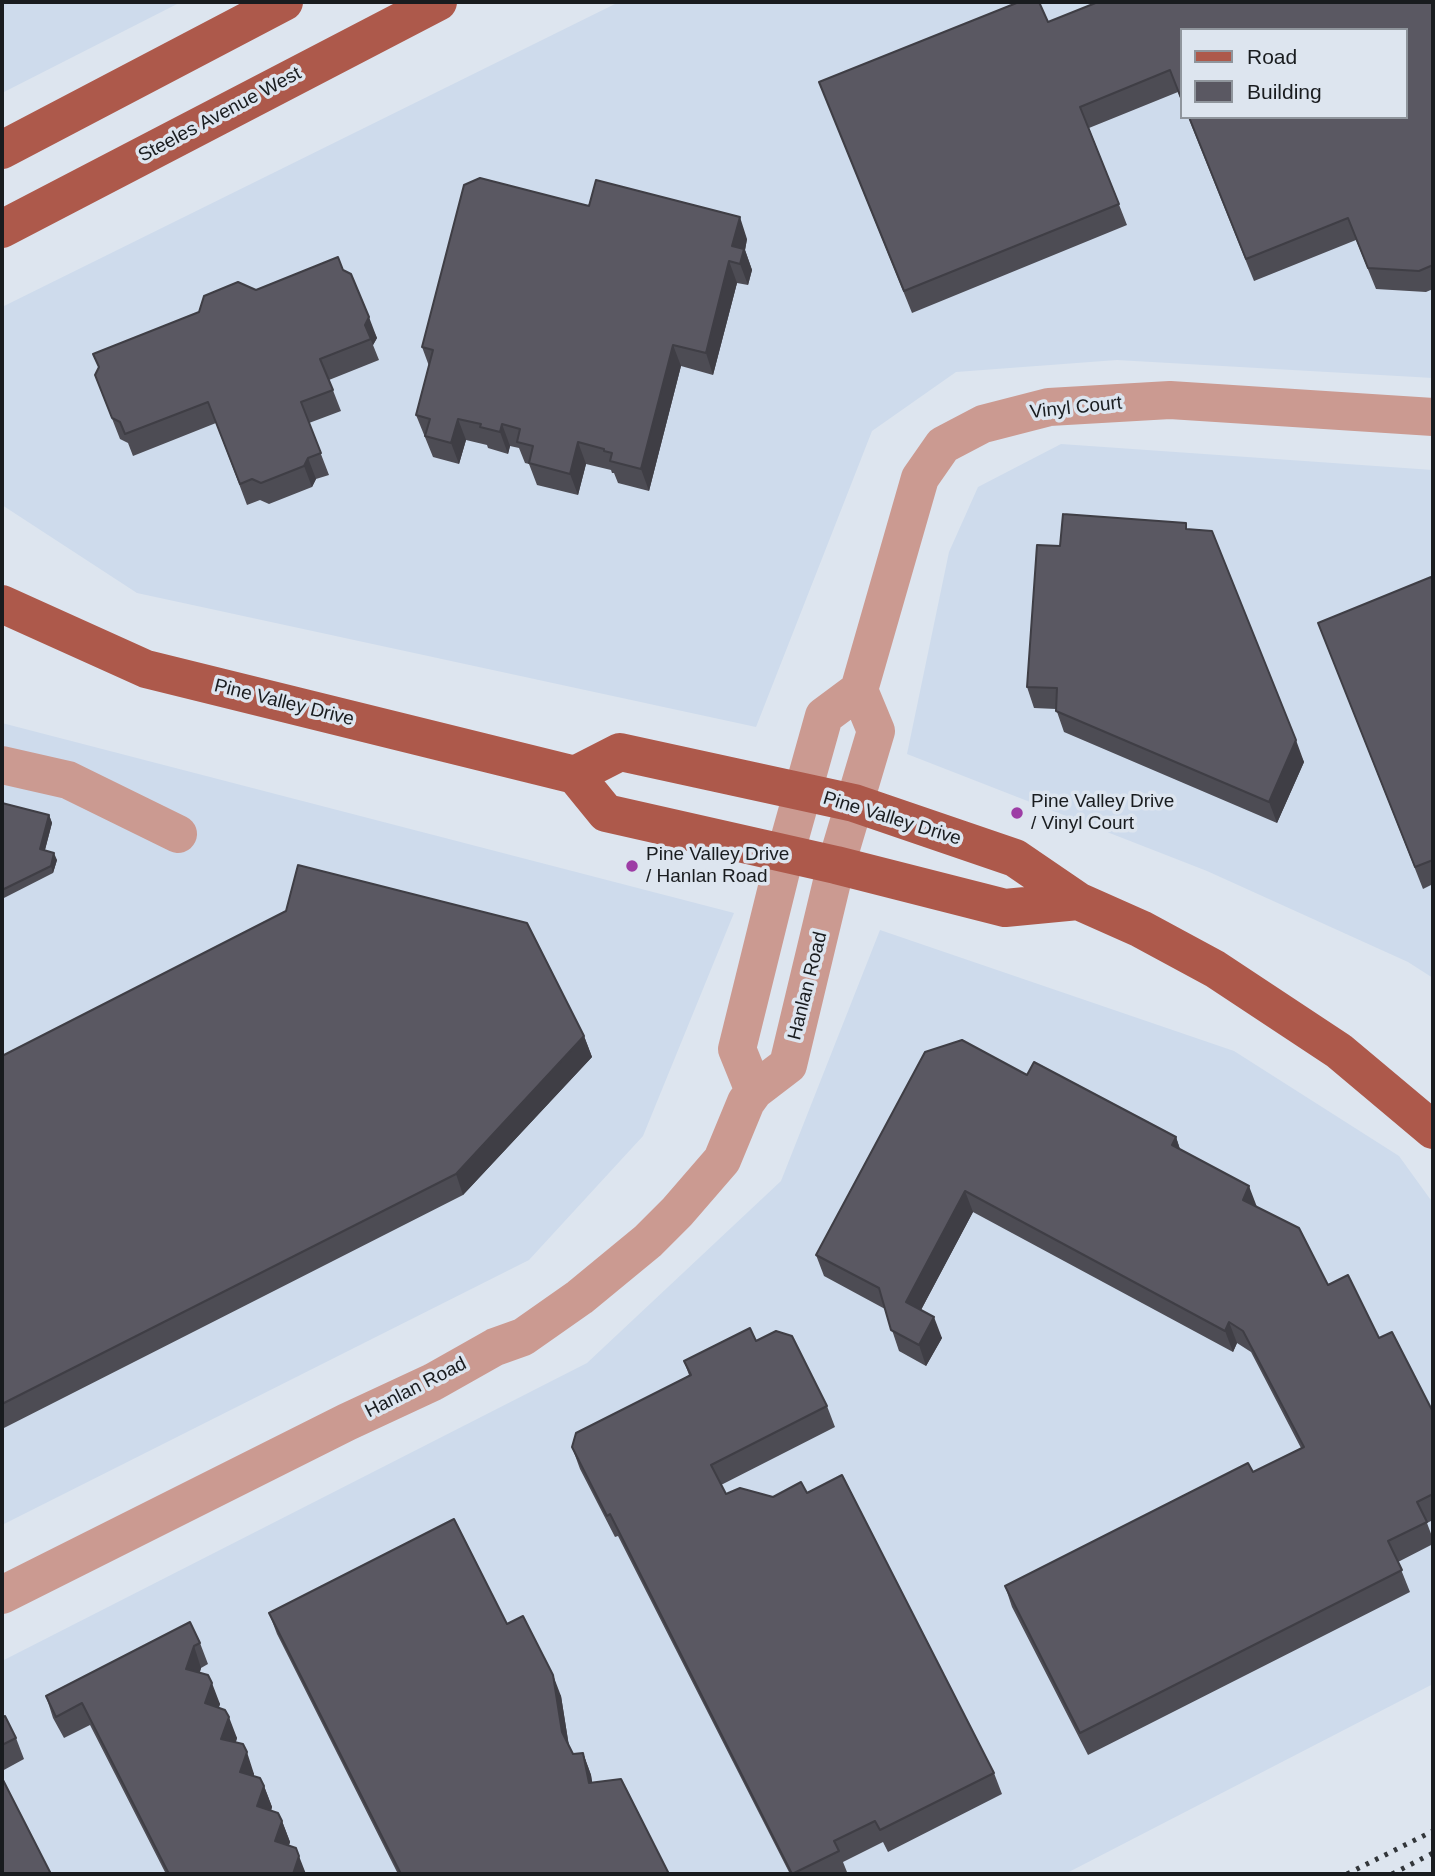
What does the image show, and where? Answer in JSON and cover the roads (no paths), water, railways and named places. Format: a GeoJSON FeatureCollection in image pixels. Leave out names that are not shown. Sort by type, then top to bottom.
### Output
{"type":"FeatureCollection","features":[{"type":"Feature","properties":{"kind":"main road"},"geometry":{"type":"LineString","coordinates":[[2,150],[284,2]]}},
{"type":"Feature","properties":{"kind":"main road","name":"Steeles Avenue West"},"geometry":{"type":"LineString","coordinates":[[2,229],[403,11],[438,2]]}},
{"type":"Feature","properties":{"kind":"main road","name":"Pine Valley Drive"},"geometry":{"type":"LineString","coordinates":[[2,604],[146,669],[575,775],[606,813],[836,865],[1005,908],[1077,901]]}},
{"type":"Feature","properties":{"kind":"main road","name":"Pine Valley Drive"},"geometry":{"type":"LineString","coordinates":[[575,775],[620,752],[855,803],[1015,858],[1077,901],[1141,929],[1215,969],[1339,1051],[1433,1130]]}},
{"type":"Feature","properties":{"kind":"street","name":"Vinyl Court"},"geometry":{"type":"LineString","coordinates":[[859,690],[920,478],[943,445],[984,424],[1049,407],[1170,400],[1433,417]]}},
{"type":"Feature","properties":{"kind":"street"},"geometry":{"type":"LineString","coordinates":[[754,1091],[737,1049],[785,855],[824,716],[859,690],[876,731],[836,865]]}},
{"type":"Feature","properties":{"kind":"street"},"geometry":{"type":"LineString","coordinates":[[2,765],[68,780],[178,834]]}},
{"type":"Feature","properties":{"kind":"street","name":"Hanlan Road"},"geometry":{"type":"LineString","coordinates":[[2,1595],[335,1428],[433,1382],[495,1347],[523,1337],[580,1297],[648,1241],[722,1160],[746,1102],[754,1091],[788,1065],[836,865]]}},
{"type":"Feature","properties":{"kind":"railway"},"geometry":{"type":"LineString","coordinates":[[1347,1874],[1433,1831]]}},
{"type":"Feature","properties":{"kind":"railway"},"geometry":{"type":"LineString","coordinates":[[1392,1874],[1433,1853]]}},
{"type":"Feature","properties":{"kind":"place","name":"Pine Valley Drive / Vinyl Court"},"geometry":{"type":"Point","coordinates":[1017,813]}},
{"type":"Feature","properties":{"kind":"place","name":"Pine Valley Drive / Hanlan Road"},"geometry":{"type":"Point","coordinates":[632,866]}}]}
